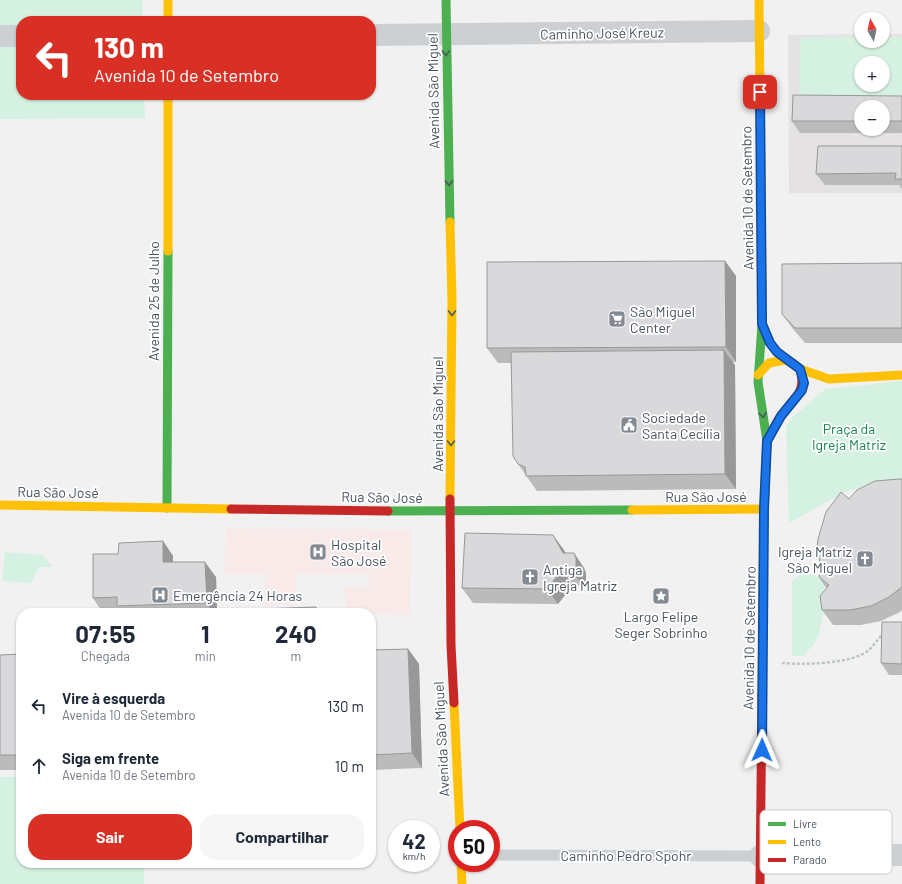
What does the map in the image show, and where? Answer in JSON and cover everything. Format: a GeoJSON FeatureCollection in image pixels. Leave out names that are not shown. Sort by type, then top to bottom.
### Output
{"type":"FeatureCollection","features":[{"type":"Feature","properties":{"kind":"main road"},"geometry":{"type":"LineString","coordinates":[[168,0],[168,16]]}},
{"type":"Feature","properties":{"kind":"main road","name":"Avenida São Miguel"},"geometry":{"type":"LineString","coordinates":[[446,0],[452,300],[450,512],[451,644],[460,820]]}},
{"type":"Feature","properties":{"kind":"main road","name":"Avenida 10 de Setembro"},"geometry":{"type":"LineString","coordinates":[[759,0],[762,324],[758,388],[767,441],[764,509],[761,810]]}},
{"type":"Feature","properties":{"kind":"main road","name":"Avenida 25 de Julho"},"geometry":{"type":"LineString","coordinates":[[167,508],[168,100]]}},
{"type":"Feature","properties":{"kind":"main road","name":"Avenida 10 de Setembro"},"geometry":{"type":"LineString","coordinates":[[762,324],[770,343]]}},
{"type":"Feature","properties":{"kind":"main road"},"geometry":{"type":"LineString","coordinates":[[777,352],[800,369],[829,379]]}},
{"type":"Feature","properties":{"kind":"main road"},"geometry":{"type":"LineString","coordinates":[[758,375],[769,363],[785,360],[792,363]]}},
{"type":"Feature","properties":{"kind":"main road"},"geometry":{"type":"LineString","coordinates":[[800,369],[804,383],[808,387],[829,379],[902,376]]}},
{"type":"Feature","properties":{"kind":"main road","name":"Avenida 10 de Setembro"},"geometry":{"type":"LineString","coordinates":[[767,441],[781,416],[808,387]]}},
{"type":"Feature","properties":{"kind":"main road"},"geometry":{"type":"LineString","coordinates":[[758,388],[763,396],[773,403],[786,404],[794,401]]}},
{"type":"Feature","properties":{"kind":"main road","name":"Rua São José"},"geometry":{"type":"LineString","coordinates":[[0,505],[450,512],[764,509]]}},
{"type":"Feature","properties":{"kind":"main road","name":"Avenida 10 de Setembro"},"geometry":{"type":"LineString","coordinates":[[760,856],[760,884]]}},
{"type":"Feature","properties":{"kind":"main road"},"geometry":{"type":"LineString","coordinates":[[461,872],[462,884]]}},
{"type":"Feature","properties":{"kind":"street","name":"Caminho José Kreuz"},"geometry":{"type":"LineString","coordinates":[[376,35],[759,31]]}},
{"type":"Feature","properties":{"kind":"street"},"geometry":{"type":"LineString","coordinates":[[0,36],[16,36]]}},
{"type":"Feature","properties":{"kind":"street"},"geometry":{"type":"LineString","coordinates":[[892,855],[902,855]]}},
{"type":"Feature","properties":{"kind":"lane","name":"Caminho Pedro Spohr"},"geometry":{"type":"LineString","coordinates":[[500,855],[760,856]]}},
{"type":"Feature","properties":{"kind":"path"},"geometry":{"type":"LineString","coordinates":[[763,660],[795,664],[853,658],[869,650],[884,633]]}},
{"type":"Feature","properties":{"kind":"shaded area"},"geometry":{"type":"Polygon","coordinates":[[[854,34],[854,48],[890,48],[890,34],[902,34],[902,193],[789,193],[788,35],[854,34]]]}},
{"type":"Feature","properties":{"kind":"shaded area","name":"Hospital São José"},"geometry":{"type":"Polygon","coordinates":[[[226,528],[411,530],[410,615],[376,614],[376,608],[346,608],[345,587],[369,587],[368,574],[297,574],[295,605],[265,606],[265,574],[224,574],[226,528]]]}},
{"type":"Feature","properties":{"kind":"green space"},"geometry":{"type":"Polygon","coordinates":[[[0,0],[142,0],[143,16],[16,16],[16,100],[144,100],[145,118],[0,119],[0,0]]]}},
{"type":"Feature","properties":{"kind":"green space"},"geometry":{"type":"Polygon","coordinates":[[[854,37],[854,48],[890,48],[890,37],[902,37],[902,102],[890,102],[890,100],[854,100],[854,102],[799,102],[800,38],[854,37]]]}},
{"type":"Feature","properties":{"kind":"green space","name":"Praça da Igreja Matriz"},"geometry":{"type":"Polygon","coordinates":[[[902,381],[902,482],[882,481],[845,492],[789,523],[786,427],[791,419],[825,389],[902,381]]]}},
{"type":"Feature","properties":{"kind":"green space"},"geometry":{"type":"Polygon","coordinates":[[[5,552],[42,555],[53,567],[39,567],[31,583],[2,581],[5,552]]]}},
{"type":"Feature","properties":{"kind":"green space"},"geometry":{"type":"Polygon","coordinates":[[[808,574],[819,578],[824,586],[821,626],[817,639],[804,656],[792,656],[792,581],[800,575],[808,574]]]}},
{"type":"Feature","properties":{"kind":"green space"},"geometry":{"type":"Polygon","coordinates":[[[0,777],[16,777],[16,868],[144,868],[144,884],[0,884],[0,777]]]}},
{"type":"Feature","properties":{"kind":"building"},"geometry":{"type":"Polygon","coordinates":[[[793,95],[902,96],[902,121],[890,121],[890,100],[854,100],[854,121],[792,121],[793,95]]]}},
{"type":"Feature","properties":{"kind":"building"},"geometry":{"type":"Polygon","coordinates":[[[818,146],[902,146],[902,179],[895,179],[896,173],[816,174],[818,146]]]}},
{"type":"Feature","properties":{"kind":"building","name":"São Miguel Center"},"geometry":{"type":"Polygon","coordinates":[[[725,261],[726,347],[487,348],[487,262],[725,261]]]}},
{"type":"Feature","properties":{"kind":"building"},"geometry":{"type":"Polygon","coordinates":[[[902,263],[902,328],[795,328],[782,314],[782,264],[902,263]]]}},
{"type":"Feature","properties":{"kind":"building","name":"Sociedade Santa Cecília"},"geometry":{"type":"Polygon","coordinates":[[[724,350],[725,474],[526,476],[525,467],[518,464],[513,456],[511,352],[724,350]]]}},
{"type":"Feature","properties":{"kind":"building","name":"Igreja Matriz São Miguel"},"geometry":{"type":"Polygon","coordinates":[[[902,479],[902,587],[889,597],[871,606],[850,610],[822,610],[820,596],[829,585],[819,577],[821,566],[817,550],[818,539],[826,512],[841,492],[849,499],[857,490],[875,481],[902,479]]]}},
{"type":"Feature","properties":{"kind":"building","name":"Antiga Igreja Matriz"},"geometry":{"type":"Polygon","coordinates":[[[465,533],[553,535],[563,553],[574,553],[576,558],[576,566],[572,571],[562,570],[547,589],[462,588],[465,533]]]}},
{"type":"Feature","properties":{"kind":"building","name":"Emergência 24 Horas"},"geometry":{"type":"Polygon","coordinates":[[[163,541],[163,562],[205,562],[207,603],[117,606],[117,597],[93,598],[93,554],[118,554],[119,543],[163,541]]]}},
{"type":"Feature","properties":{"kind":"building"},"geometry":{"type":"Polygon","coordinates":[[[316,607],[316,608],[288,608],[316,607]]]}},
{"type":"Feature","properties":{"kind":"building"},"geometry":{"type":"Polygon","coordinates":[[[882,622],[902,622],[902,664],[881,663],[882,622]]]}},
{"type":"Feature","properties":{"kind":"building"},"geometry":{"type":"Polygon","coordinates":[[[408,649],[412,753],[376,755],[376,650],[408,649]]]}},
{"type":"Feature","properties":{"kind":"building"},"geometry":{"type":"Polygon","coordinates":[[[16,654],[16,755],[0,755],[0,655],[16,654]]]}},
{"type":"Feature","properties":{"kind":"traffic: fast"},"geometry":{"type":"LineString","coordinates":[[446,0],[450,222]]}},
{"type":"Feature","properties":{"kind":"traffic: fast"},"geometry":{"type":"LineString","coordinates":[[167,508],[168,251]]}},
{"type":"Feature","properties":{"kind":"traffic: fast"},"geometry":{"type":"LineString","coordinates":[[762,281],[762,324],[758,382],[767,441],[764,509],[762,695]]}},
{"type":"Feature","properties":{"kind":"traffic: fast"},"geometry":{"type":"LineString","coordinates":[[388,511],[632,510]]}},
{"type":"Feature","properties":{"kind":"traffic: slow"},"geometry":{"type":"LineString","coordinates":[[168,0],[168,16]]}},
{"type":"Feature","properties":{"kind":"traffic: slow"},"geometry":{"type":"LineString","coordinates":[[759,0],[762,281]]}},
{"type":"Feature","properties":{"kind":"traffic: slow"},"geometry":{"type":"LineString","coordinates":[[168,100],[168,251]]}},
{"type":"Feature","properties":{"kind":"traffic: slow"},"geometry":{"type":"LineString","coordinates":[[450,222],[452,300],[450,499]]}},
{"type":"Feature","properties":{"kind":"traffic: slow"},"geometry":{"type":"LineString","coordinates":[[758,375],[769,363],[785,360],[793,363],[800,369],[829,379],[902,375]]}},
{"type":"Feature","properties":{"kind":"traffic: slow"},"geometry":{"type":"LineString","coordinates":[[0,505],[231,509]]}},
{"type":"Feature","properties":{"kind":"traffic: slow"},"geometry":{"type":"LineString","coordinates":[[632,510],[764,509]]}},
{"type":"Feature","properties":{"kind":"traffic: slow"},"geometry":{"type":"LineString","coordinates":[[454,703],[460,820]]}},
{"type":"Feature","properties":{"kind":"traffic: slow"},"geometry":{"type":"LineString","coordinates":[[461,872],[462,884]]}},
{"type":"Feature","properties":{"kind":"traffic: jam"},"geometry":{"type":"LineString","coordinates":[[767,441],[779,419],[798,395],[802,384],[800,369]]}},
{"type":"Feature","properties":{"kind":"traffic: jam"},"geometry":{"type":"LineString","coordinates":[[450,499],[451,645],[454,703]]}},
{"type":"Feature","properties":{"kind":"traffic: jam"},"geometry":{"type":"LineString","coordinates":[[231,509],[388,511]]}},
{"type":"Feature","properties":{"kind":"traffic: jam"},"geometry":{"type":"LineString","coordinates":[[761,810],[762,695]]}},
{"type":"Feature","properties":{"kind":"traffic: jam"},"geometry":{"type":"LineString","coordinates":[[760,874],[760,884]]}},
{"type":"Feature","properties":{"kind":"place","name":"São Miguel Center"},"geometry":{"type":"Point","coordinates":[617,319]}},
{"type":"Feature","properties":{"kind":"place","name":"Sociedade Santa Cecília"},"geometry":{"type":"Point","coordinates":[629,425]}},
{"type":"Feature","properties":{"kind":"place","name":"Hospital São José"},"geometry":{"type":"Point","coordinates":[318,552]}},
{"type":"Feature","properties":{"kind":"place","name":"Igreja Matriz São Miguel"},"geometry":{"type":"Point","coordinates":[865,559]}},
{"type":"Feature","properties":{"kind":"place","name":"Antiga Igreja Matriz"},"geometry":{"type":"Point","coordinates":[530,577]}},
{"type":"Feature","properties":{"kind":"place","name":"Emergência 24 Horas"},"geometry":{"type":"Point","coordinates":[160,595]}},
{"type":"Feature","properties":{"kind":"place","name":"Largo Felipe Seger Sobrinho"},"geometry":{"type":"Point","coordinates":[661,596]}},
{"type":"Feature","properties":{"kind":"route"},"geometry":{"type":"LineString","coordinates":[[760,92],[762,324],[770,343],[777,352],[800,369],[804,383],[802,390],[781,416],[767,441],[764,509],[762,750]]}}]}
